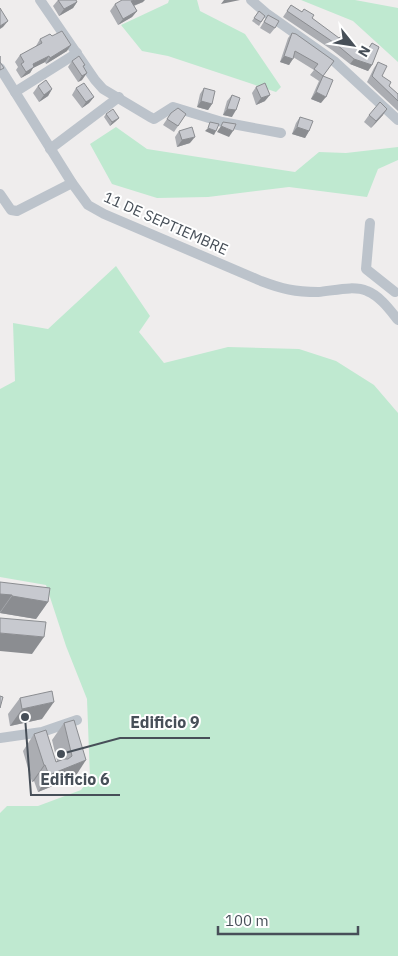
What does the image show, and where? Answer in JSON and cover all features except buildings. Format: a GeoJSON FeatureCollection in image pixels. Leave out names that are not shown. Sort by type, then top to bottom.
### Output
{"type":"FeatureCollection","features":[{"type":"Feature","properties":{"kind":"street"},"geometry":{"type":"LineString","coordinates":[[40,0],[103,89],[154,119],[173,107],[222,122],[281,133]]}},
{"type":"Feature","properties":{"kind":"street"},"geometry":{"type":"LineString","coordinates":[[251,0],[266,13],[334,61],[398,120]]}},
{"type":"Feature","properties":{"kind":"street"},"geometry":{"type":"LineString","coordinates":[[15,92],[77,53]]}},
{"type":"Feature","properties":{"kind":"street","name":"11 DE SEPTIEMBRE"},"geometry":{"type":"LineString","coordinates":[[1,74],[15,92],[50,149],[88,205],[104,214],[261,281],[287,290],[316,292],[360,289],[370,292],[398,320]]}},
{"type":"Feature","properties":{"kind":"street"},"geometry":{"type":"LineString","coordinates":[[50,149],[119,97]]}},
{"type":"Feature","properties":{"kind":"street"},"geometry":{"type":"LineString","coordinates":[[0,194],[11,210],[17,212],[72,183]]}},
{"type":"Feature","properties":{"kind":"street"},"geometry":{"type":"LineString","coordinates":[[370,223],[366,269],[396,291],[385,305]]}},
{"type":"Feature","properties":{"kind":"street"},"geometry":{"type":"LineString","coordinates":[[0,738],[42,732],[77,720]]}},
{"type":"Feature","properties":{"kind":"green space"},"geometry":{"type":"Polygon","coordinates":[[[169,0],[197,0],[200,11],[245,34],[281,87],[276,92],[168,56],[142,51],[121,25],[168,3],[169,0]]]}},
{"type":"Feature","properties":{"kind":"green space"},"geometry":{"type":"Polygon","coordinates":[[[301,0],[355,0],[398,8],[398,62],[353,21],[301,0]]]}},
{"type":"Feature","properties":{"kind":"green space"},"geometry":{"type":"Polygon","coordinates":[[[116,127],[147,149],[295,172],[319,152],[346,153],[398,147],[398,160],[378,169],[367,197],[289,187],[208,197],[157,198],[112,184],[90,144],[116,127]]]}},
{"type":"Feature","properties":{"kind":"green space"},"geometry":{"type":"Polygon","coordinates":[[[116,266],[150,316],[139,332],[164,363],[228,347],[299,349],[336,361],[374,385],[398,413],[398,956],[0,956],[0,813],[7,806],[38,806],[81,790],[90,778],[87,699],[66,646],[46,585],[0,577],[0,389],[15,381],[13,323],[48,329],[116,266]]]}},
{"type":"Feature","properties":{"kind":"place","name":"Edificio 6"},"geometry":{"type":"Point","coordinates":[25,717]}},
{"type":"Feature","properties":{"kind":"place","name":"Edificio 9"},"geometry":{"type":"Point","coordinates":[61,754]}}]}
